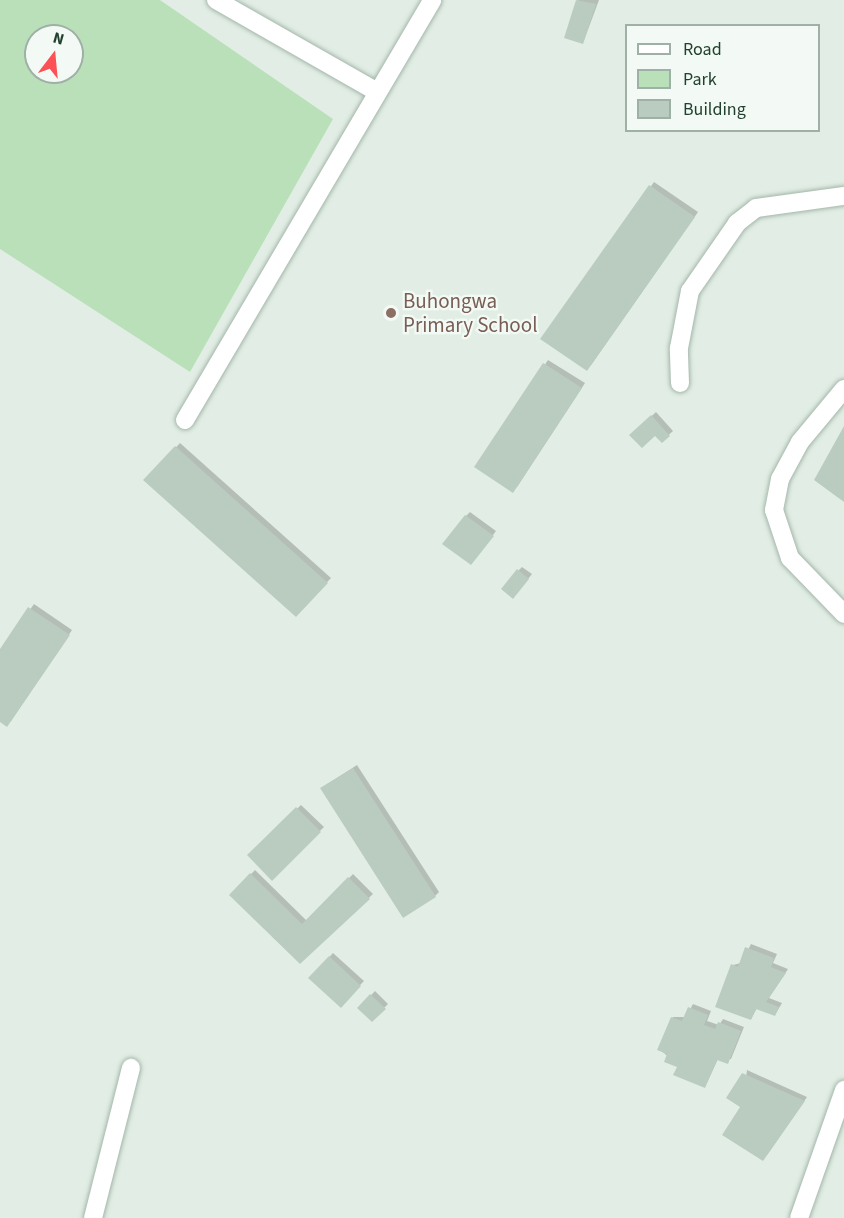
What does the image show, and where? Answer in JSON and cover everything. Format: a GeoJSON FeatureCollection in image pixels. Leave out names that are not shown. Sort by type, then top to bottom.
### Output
{"type":"FeatureCollection","features":[{"type":"Feature","properties":{"kind":"street"},"geometry":{"type":"LineString","coordinates":[[216,0],[377,92]]}},
{"type":"Feature","properties":{"kind":"street"},"geometry":{"type":"LineString","coordinates":[[185,420],[432,0]]}},
{"type":"Feature","properties":{"kind":"street"},"geometry":{"type":"LineString","coordinates":[[680,383],[680,348],[690,291],[737,223],[756,208],[844,196]]}},
{"type":"Feature","properties":{"kind":"street"},"geometry":{"type":"LineString","coordinates":[[844,389],[800,442],[780,479],[774,510],[790,558],[844,614]]}},
{"type":"Feature","properties":{"kind":"street"},"geometry":{"type":"LineString","coordinates":[[93,1218],[131,1068]]}},
{"type":"Feature","properties":{"kind":"street"},"geometry":{"type":"LineString","coordinates":[[799,1218],[844,1090]]}},
{"type":"Feature","properties":{"kind":"green space"},"geometry":{"type":"Polygon","coordinates":[[[0,0],[160,0],[333,119],[190,372],[0,249],[0,0]]]}},
{"type":"Feature","properties":{"kind":"building"},"geometry":{"type":"Polygon","coordinates":[[[576,0],[596,4],[583,44],[564,38],[576,0]]]}},
{"type":"Feature","properties":{"kind":"building"},"geometry":{"type":"Polygon","coordinates":[[[649,185],[695,217],[587,371],[540,339],[649,185]]]}},
{"type":"Feature","properties":{"kind":"building"},"geometry":{"type":"Polygon","coordinates":[[[543,363],[582,388],[513,493],[474,467],[543,363]]]}},
{"type":"Feature","properties":{"kind":"building"},"geometry":{"type":"Polygon","coordinates":[[[651,415],[670,436],[662,443],[655,436],[642,448],[629,435],[651,415]]]}},
{"type":"Feature","properties":{"kind":"building"},"geometry":{"type":"Polygon","coordinates":[[[844,426],[844,502],[814,480],[844,426]]]}},
{"type":"Feature","properties":{"kind":"building"},"geometry":{"type":"Polygon","coordinates":[[[175,446],[328,583],[296,617],[143,480],[175,446]]]}},
{"type":"Feature","properties":{"kind":"building"},"geometry":{"type":"Polygon","coordinates":[[[465,515],[494,536],[471,565],[442,544],[465,515]]]}},
{"type":"Feature","properties":{"kind":"building"},"geometry":{"type":"Polygon","coordinates":[[[517,569],[529,579],[513,599],[501,589],[517,569]]]}},
{"type":"Feature","properties":{"kind":"building"},"geometry":{"type":"Polygon","coordinates":[[[28,607],[70,635],[7,727],[0,722],[0,649],[28,607]]]}},
{"type":"Feature","properties":{"kind":"building"},"geometry":{"type":"Polygon","coordinates":[[[353,768],[436,897],[403,918],[320,788],[353,768]]]}},
{"type":"Feature","properties":{"kind":"building"},"geometry":{"type":"Polygon","coordinates":[[[296,807],[321,832],[272,881],[247,855],[296,807]]]}},
{"type":"Feature","properties":{"kind":"building"},"geometry":{"type":"Polygon","coordinates":[[[250,873],[302,924],[348,877],[370,899],[300,964],[229,895],[250,873]]]}},
{"type":"Feature","properties":{"kind":"building"},"geometry":{"type":"Polygon","coordinates":[[[745,947],[774,958],[771,967],[786,973],[766,1002],[779,1007],[775,1016],[756,1009],[751,1020],[715,1007],[731,964],[738,967],[745,947]]]}},
{"type":"Feature","properties":{"kind":"building"},"geometry":{"type":"Polygon","coordinates":[[[329,956],[361,986],[341,1008],[308,978],[329,956]]]}},
{"type":"Feature","properties":{"kind":"building"},"geometry":{"type":"Polygon","coordinates":[[[370,994],[386,1009],[372,1022],[357,1008],[370,994]]]}},
{"type":"Feature","properties":{"kind":"building"},"geometry":{"type":"Polygon","coordinates":[[[688,1007],[708,1015],[704,1025],[715,1029],[718,1022],[741,1031],[728,1064],[717,1060],[705,1088],[673,1075],[677,1067],[664,1062],[667,1054],[657,1050],[671,1017],[682,1021],[688,1007]]]}},
{"type":"Feature","properties":{"kind":"building"},"geometry":{"type":"Polygon","coordinates":[[[742,1073],[805,1101],[763,1161],[722,1135],[740,1107],[726,1098],[742,1073]]]}},
{"type":"Feature","properties":{"kind":"place","name":"Buhongwa Primary School"},"geometry":{"type":"Point","coordinates":[391,313]}}]}
